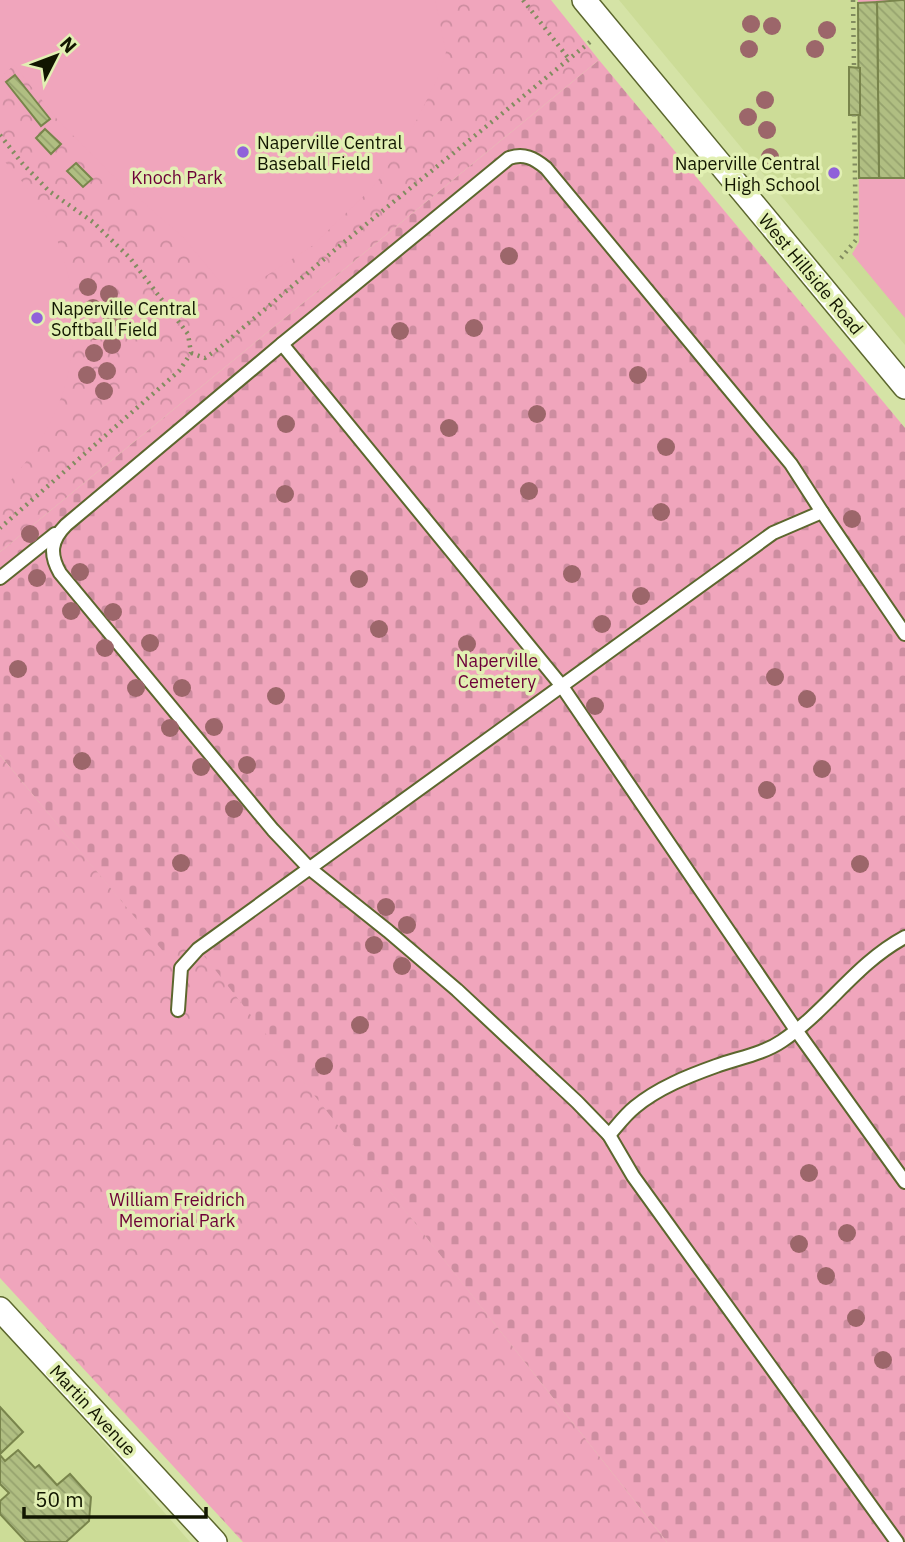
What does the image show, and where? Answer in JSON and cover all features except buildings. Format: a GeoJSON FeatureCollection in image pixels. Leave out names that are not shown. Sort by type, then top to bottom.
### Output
{"type":"FeatureCollection","features":[{"type":"Feature","properties":{"kind":"street","name":"West Hillside Road"},"geometry":{"type":"LineString","coordinates":[[584,0],[905,387]]}},
{"type":"Feature","properties":{"kind":"street","name":"Martin Avenue"},"geometry":{"type":"LineString","coordinates":[[0,1309],[215,1542]]}},
{"type":"Feature","properties":{"kind":"lane"},"geometry":{"type":"LineString","coordinates":[[0,578],[509,158],[528,156],[546,168],[791,464],[905,634]]}},
{"type":"Feature","properties":{"kind":"lane"},"geometry":{"type":"LineString","coordinates":[[282,344],[561,685],[796,1030],[905,1182]]}},
{"type":"Feature","properties":{"kind":"lane"},"geometry":{"type":"LineString","coordinates":[[178,1010],[181,968],[198,949],[773,533],[822,512]]}},
{"type":"Feature","properties":{"kind":"lane"},"geometry":{"type":"LineString","coordinates":[[66,525],[52,545],[55,564],[60,573],[273,830],[309,868],[457,990],[609,1135],[634,1176],[897,1542]]}},
{"type":"Feature","properties":{"kind":"lane"},"geometry":{"type":"LineString","coordinates":[[609,1135],[634,1108],[661,1091],[689,1076],[779,1043],[858,970],[884,949],[905,937]]}},
{"type":"Feature","properties":{"kind":"path"},"geometry":{"type":"LineString","coordinates":[[523,0],[569,59]]}},
{"type":"Feature","properties":{"kind":"path"},"geometry":{"type":"LineString","coordinates":[[853,0],[854,67]]}},
{"type":"Feature","properties":{"kind":"path"},"geometry":{"type":"LineString","coordinates":[[191,354],[205,358],[218,349],[589,42]]}},
{"type":"Feature","properties":{"kind":"path"},"geometry":{"type":"LineString","coordinates":[[842,258],[856,240],[854,115]]}},
{"type":"Feature","properties":{"kind":"path"},"geometry":{"type":"LineString","coordinates":[[0,135],[49,191],[93,222],[130,258],[188,334],[191,354],[179,371],[0,528]]}},
{"type":"Feature","properties":{"kind":"shaded area","name":"Naperville Central High School"},"geometry":{"type":"Polygon","coordinates":[[[619,0],[905,0],[905,345],[619,0]]]}},
{"type":"Feature","properties":{"kind":"shaded area"},"geometry":{"type":"Polygon","coordinates":[[[0,1324],[190,1542],[0,1542],[0,1324]]]}},
{"type":"Feature","properties":{"kind":"green space","name":"Knoch Park"},"geometry":{"type":"Polygon","coordinates":[[[0,0],[551,0],[599,60],[0,552],[0,0]]]}},
{"type":"Feature","properties":{"kind":"green space","name":"Naperville Central Baseball Field"},"geometry":{"type":"Polygon","coordinates":[[[0,0],[435,0],[446,52],[437,80],[412,129],[373,187],[312,246],[246,289],[235,300],[184,238],[111,174],[57,119],[14,65],[0,78],[0,0]]]}},
{"type":"Feature","properties":{"kind":"green space"},"geometry":{"type":"Polygon","coordinates":[[[858,0],[905,0],[905,318],[852,254],[859,242],[858,0]]]}},
{"type":"Feature","properties":{"kind":"green space","name":"Naperville Cemetery"},"geometry":{"type":"Polygon","coordinates":[[[599,60],[905,428],[905,1542],[667,1542],[190,939],[167,957],[0,755],[0,552],[599,60]]]}},
{"type":"Feature","properties":{"kind":"green space","name":"Naperville Central Softball Field"},"geometry":{"type":"Polygon","coordinates":[[[0,156],[35,198],[51,226],[65,262],[72,297],[74,332],[70,367],[60,400],[45,433],[25,463],[0,492],[0,156]]]}},
{"type":"Feature","properties":{"kind":"green space","name":"William Freidrich Memorial Park"},"geometry":{"type":"Polygon","coordinates":[[[0,755],[167,956],[190,938],[667,1542],[243,1542],[0,1278],[0,755]]]}},
{"type":"Feature","properties":{"kind":"place","name":"Naperville Central Baseball Field"},"geometry":{"type":"Point","coordinates":[243,152]}},
{"type":"Feature","properties":{"kind":"place","name":"Naperville Central High School"},"geometry":{"type":"Point","coordinates":[834,173]}},
{"type":"Feature","properties":{"kind":"place","name":"Naperville Central Softball Field"},"geometry":{"type":"Point","coordinates":[37,318]}}]}
